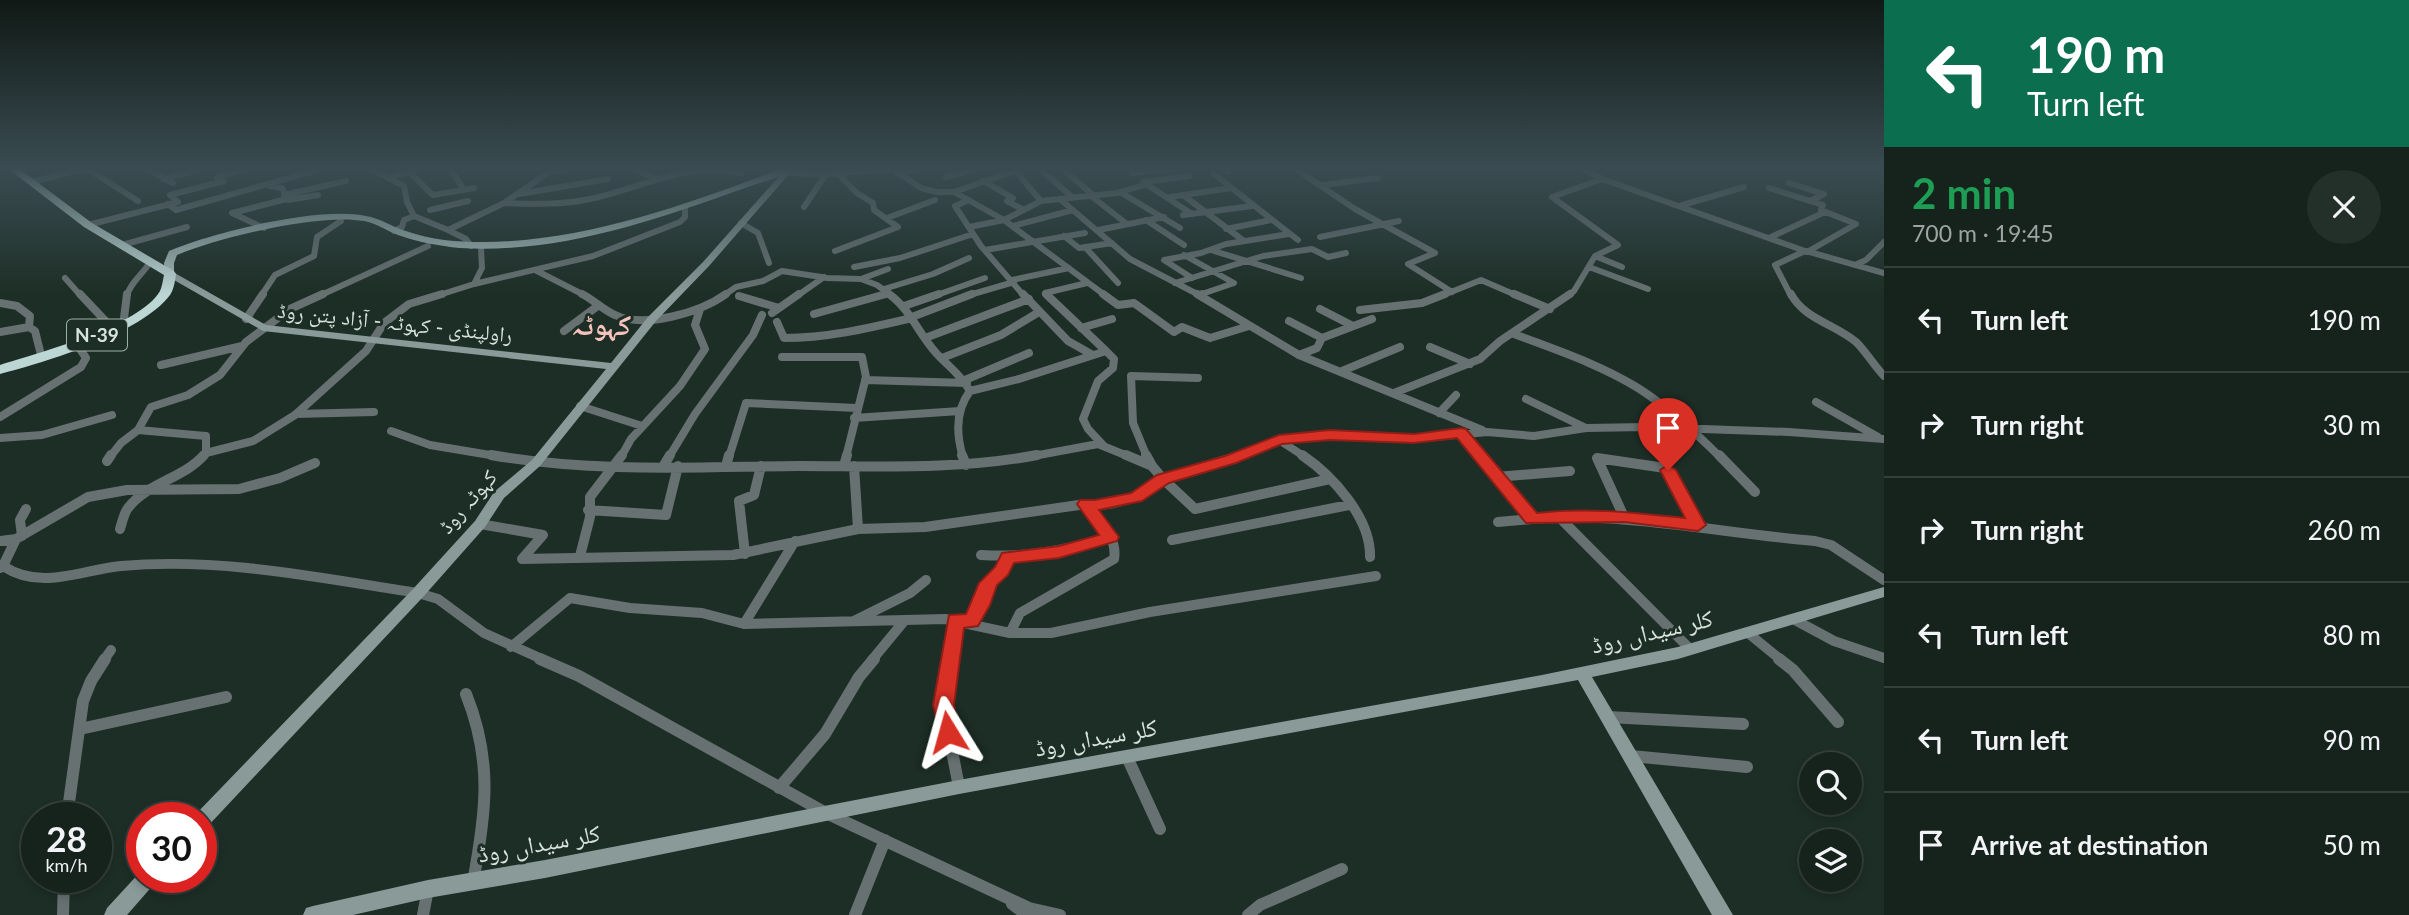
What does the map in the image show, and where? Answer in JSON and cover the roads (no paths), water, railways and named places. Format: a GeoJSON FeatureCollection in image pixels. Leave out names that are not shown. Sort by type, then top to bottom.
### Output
{"type":"FeatureCollection","features":[{"type":"Feature","properties":{"kind":"highway","name":"راولپنڈی - کہوٹہ - آزاد پتن روڈ"},"geometry":{"type":"LineString","coordinates":[[68,210],[88,225],[170,274]]}},
{"type":"Feature","properties":{"kind":"highway","name":"N-39"},"geometry":{"type":"LineString","coordinates":[[0,370],[118,328],[142,315],[160,301],[169,288],[170,274]]}},
{"type":"Feature","properties":{"kind":"main road"},"geometry":{"type":"LineString","coordinates":[[170,274],[173,253],[194,244],[264,228],[352,217],[370,219],[433,243],[476,247],[536,242],[590,233],[670,210]]}},
{"type":"Feature","properties":{"kind":"main road"},"geometry":{"type":"LineString","coordinates":[[171,257],[232,237],[341,221],[360,222],[428,246],[530,246],[576,240],[679,210]]}},
{"type":"Feature","properties":{"kind":"main road","name":"کہوٹہ روڈ"},"geometry":{"type":"LineString","coordinates":[[217,804],[418,593],[480,524],[499,495],[536,463],[652,319],[753,210]]}},
{"type":"Feature","properties":{"kind":"main road","name":"راولپنڈی - کہوٹہ - آزاد پتن روڈ"},"geometry":{"type":"LineString","coordinates":[[170,274],[263,328],[612,366]]}},
{"type":"Feature","properties":{"kind":"main road","name":"کلر سیداں روڈ"},"geometry":{"type":"LineString","coordinates":[[313,915],[428,890],[959,787],[1582,673],[1748,634],[1884,592]]}},
{"type":"Feature","properties":{"kind":"main road"},"geometry":{"type":"LineString","coordinates":[[1582,673],[1723,915]]}},
{"type":"Feature","properties":{"kind":"main road"},"geometry":{"type":"LineString","coordinates":[[114,915],[134,893]]}},
{"type":"Feature","properties":{"kind":"street"},"geometry":{"type":"LineString","coordinates":[[88,225],[146,210]]}},
{"type":"Feature","properties":{"kind":"street"},"geometry":{"type":"LineString","coordinates":[[242,210],[232,213],[264,228]]}},
{"type":"Feature","properties":{"kind":"street"},"geometry":{"type":"LineString","coordinates":[[411,210],[414,216],[448,230],[476,247],[482,264],[474,284]]}},
{"type":"Feature","properties":{"kind":"street"},"geometry":{"type":"LineString","coordinates":[[448,230],[490,210]]}},
{"type":"Feature","properties":{"kind":"street"},"geometry":{"type":"LineString","coordinates":[[120,528],[128,508],[148,491],[197,463],[206,453],[253,441],[296,414],[366,351],[384,323],[409,304],[474,284],[602,252],[675,224],[685,217],[685,210]]}},
{"type":"Feature","properties":{"kind":"street"},"geometry":{"type":"LineString","coordinates":[[835,251],[898,229],[875,210]]}},
{"type":"Feature","properties":{"kind":"street"},"geometry":{"type":"LineString","coordinates":[[887,218],[910,210]]}},
{"type":"Feature","properties":{"kind":"street"},"geometry":{"type":"LineString","coordinates":[[957,210],[985,250],[1040,312],[1068,341],[1091,354]]}},
{"type":"Feature","properties":{"kind":"street"},"geometry":{"type":"LineString","coordinates":[[985,210],[1013,226],[1118,305],[1134,303],[1174,332],[1193,323]]}},
{"type":"Feature","properties":{"kind":"street"},"geometry":{"type":"LineString","coordinates":[[854,267],[917,255],[1024,210]]}},
{"type":"Feature","properties":{"kind":"street"},"geometry":{"type":"LineString","coordinates":[[1013,226],[1071,210]]}},
{"type":"Feature","properties":{"kind":"street"},"geometry":{"type":"LineString","coordinates":[[1074,210],[1130,259],[1199,295],[1300,355],[1487,432]]}},
{"type":"Feature","properties":{"kind":"street"},"geometry":{"type":"LineString","coordinates":[[1110,210],[1127,224]]}},
{"type":"Feature","properties":{"kind":"street"},"geometry":{"type":"LineString","coordinates":[[1151,210],[1180,228]]}},
{"type":"Feature","properties":{"kind":"street"},"geometry":{"type":"LineString","coordinates":[[1186,210],[1192,214]]}},
{"type":"Feature","properties":{"kind":"street"},"geometry":{"type":"LineString","coordinates":[[1202,210],[1244,241]]}},
{"type":"Feature","properties":{"kind":"street"},"geometry":{"type":"LineString","coordinates":[[1183,215],[1223,210]]}},
{"type":"Feature","properties":{"kind":"street"},"geometry":{"type":"LineString","coordinates":[[1257,210],[1298,240]]}},
{"type":"Feature","properties":{"kind":"street"},"geometry":{"type":"LineString","coordinates":[[1358,210],[1435,253],[1408,264],[1452,292]]}},
{"type":"Feature","properties":{"kind":"street"},"geometry":{"type":"LineString","coordinates":[[1394,393],[1440,373],[1470,365],[1500,341],[1574,291],[1595,256],[1618,244],[1570,210]]}},
{"type":"Feature","properties":{"kind":"street"},"geometry":{"type":"LineString","coordinates":[[1690,210],[1806,251],[1884,273]]}},
{"type":"Feature","properties":{"kind":"street"},"geometry":{"type":"LineString","coordinates":[[1822,210],[1856,224],[1775,265],[1797,306],[1858,343],[1867,358],[1884,376]]}},
{"type":"Feature","properties":{"kind":"street"},"geometry":{"type":"LineString","coordinates":[[1771,237],[1825,212]]}},
{"type":"Feature","properties":{"kind":"street"},"geometry":{"type":"LineString","coordinates":[[394,230],[402,227],[406,219],[414,216]]}},
{"type":"Feature","properties":{"kind":"street"},"geometry":{"type":"LineString","coordinates":[[1098,230],[1164,217]]}},
{"type":"Feature","properties":{"kind":"street"},"geometry":{"type":"LineString","coordinates":[[1146,220],[1184,245]]}},
{"type":"Feature","properties":{"kind":"street"},"geometry":{"type":"LineString","coordinates":[[1226,229],[1270,220]]}},
{"type":"Feature","properties":{"kind":"street"},"geometry":{"type":"LineString","coordinates":[[246,319],[275,275],[314,256],[317,237],[341,221]]}},
{"type":"Feature","properties":{"kind":"street"},"geometry":{"type":"LineString","coordinates":[[1320,237],[1399,221]]}},
{"type":"Feature","properties":{"kind":"street"},"geometry":{"type":"LineString","coordinates":[[741,223],[750,224],[760,233],[769,263]]}},
{"type":"Feature","properties":{"kind":"street"},"geometry":{"type":"LineString","coordinates":[[121,245],[187,227]]}},
{"type":"Feature","properties":{"kind":"street"},"geometry":{"type":"LineString","coordinates":[[985,250],[1085,233]]}},
{"type":"Feature","properties":{"kind":"street"},"geometry":{"type":"LineString","coordinates":[[1192,278],[1164,260],[1244,241],[1289,234]]}},
{"type":"Feature","properties":{"kind":"street"},"geometry":{"type":"LineString","coordinates":[[1064,236],[1077,247],[1112,243]]}},
{"type":"Feature","properties":{"kind":"street"},"geometry":{"type":"LineString","coordinates":[[1854,265],[1866,260],[1884,242]]}},
{"type":"Feature","properties":{"kind":"street"},"geometry":{"type":"LineString","coordinates":[[107,461],[121,443],[138,430],[151,407],[202,387],[220,375],[242,346],[290,309],[428,246]]}},
{"type":"Feature","properties":{"kind":"street"},"geometry":{"type":"LineString","coordinates":[[1085,247],[1118,283]]}},
{"type":"Feature","properties":{"kind":"street"},"geometry":{"type":"LineString","coordinates":[[1175,283],[1242,262],[1312,249],[1328,257],[1346,253]]}},
{"type":"Feature","properties":{"kind":"street"},"geometry":{"type":"LineString","coordinates":[[1211,250],[1242,262],[1301,278]]}},
{"type":"Feature","properties":{"kind":"street"},"geometry":{"type":"LineString","coordinates":[[1184,255],[1234,283],[1199,295]]}},
{"type":"Feature","properties":{"kind":"street"},"geometry":{"type":"LineString","coordinates":[[1595,256],[1622,267]]}},
{"type":"Feature","properties":{"kind":"street"},"geometry":{"type":"LineString","coordinates":[[814,314],[886,291],[969,258]]}},
{"type":"Feature","properties":{"kind":"street"},"geometry":{"type":"LineString","coordinates":[[65,278],[87,299],[97,316],[118,328],[128,289],[142,276],[150,262]]}},
{"type":"Feature","properties":{"kind":"street"},"geometry":{"type":"LineString","coordinates":[[1589,267],[1648,289]]}},
{"type":"Feature","properties":{"kind":"street"},"geometry":{"type":"LineString","coordinates":[[777,322],[784,338],[806,339],[841,335],[912,318],[951,300],[1013,281],[1069,268]]}},
{"type":"Feature","properties":{"kind":"street"},"geometry":{"type":"LineString","coordinates":[[861,279],[888,269]]}},
{"type":"Feature","properties":{"kind":"street"},"geometry":{"type":"LineString","coordinates":[[535,270],[620,317],[652,319],[700,309],[736,287],[763,281],[782,271],[861,279],[886,291],[904,306],[925,338],[967,385]]}},
{"type":"Feature","properties":{"kind":"street"},"geometry":{"type":"LineString","coordinates":[[664,465],[695,414],[767,314],[805,293],[824,277]]}},
{"type":"Feature","properties":{"kind":"street"},"geometry":{"type":"LineString","coordinates":[[904,306],[985,278]]}},
{"type":"Feature","properties":{"kind":"street"},"geometry":{"type":"LineString","coordinates":[[1360,310],[1422,303],[1484,281],[1550,309]]}},
{"type":"Feature","properties":{"kind":"street"},"geometry":{"type":"LineString","coordinates":[[1087,284],[1045,293],[1114,359],[1113,368],[1098,381],[1083,419],[1104,446],[1152,466]]}},
{"type":"Feature","properties":{"kind":"street"},"geometry":{"type":"LineString","coordinates":[[740,296],[779,308]]}},
{"type":"Feature","properties":{"kind":"street"},"geometry":{"type":"LineString","coordinates":[[925,338],[1029,299]]}},
{"type":"Feature","properties":{"kind":"street"},"geometry":{"type":"LineString","coordinates":[[0,303],[18,306],[30,316],[29,327]]}},
{"type":"Feature","properties":{"kind":"street"},"geometry":{"type":"LineString","coordinates":[[564,331],[600,305]]}},
{"type":"Feature","properties":{"kind":"street"},"geometry":{"type":"LineString","coordinates":[[580,556],[590,517],[590,497],[614,468],[642,426],[680,386],[705,349],[695,325],[700,309]]}},
{"type":"Feature","properties":{"kind":"street"},"geometry":{"type":"LineString","coordinates":[[1320,309],[1353,327]]}},
{"type":"Feature","properties":{"kind":"street"},"geometry":{"type":"LineString","coordinates":[[943,358],[1001,335],[1030,315],[1040,312]]}},
{"type":"Feature","properties":{"kind":"street"},"geometry":{"type":"LineString","coordinates":[[1081,328],[1112,319]]}},
{"type":"Feature","properties":{"kind":"street"},"geometry":{"type":"LineString","coordinates":[[1300,355],[1317,348],[1322,338],[1372,319]]}},
{"type":"Feature","properties":{"kind":"street"},"geometry":{"type":"LineString","coordinates":[[1289,321],[1322,338]]}},
{"type":"Feature","properties":{"kind":"street"},"geometry":{"type":"LineString","coordinates":[[1182,327],[1210,338],[1250,326]]}},
{"type":"Feature","properties":{"kind":"street"},"geometry":{"type":"LineString","coordinates":[[0,332],[29,327],[35,331],[41,355]]}},
{"type":"Feature","properties":{"kind":"street"},"geometry":{"type":"LineString","coordinates":[[1514,334],[1566,354],[1637,388],[1686,428],[1755,492]]}},
{"type":"Feature","properties":{"kind":"street"},"geometry":{"type":"LineString","coordinates":[[0,416],[81,367],[86,358],[76,342]]}},
{"type":"Feature","properties":{"kind":"street"},"geometry":{"type":"LineString","coordinates":[[161,365],[242,346]]}},
{"type":"Feature","properties":{"kind":"street"},"geometry":{"type":"LineString","coordinates":[[1342,371],[1400,346]]}},
{"type":"Feature","properties":{"kind":"street"},"geometry":{"type":"LineString","coordinates":[[1430,346],[1470,365]]}},
{"type":"Feature","properties":{"kind":"street"},"geometry":{"type":"LineString","coordinates":[[864,380],[967,385],[1018,379],[1106,351]]}},
{"type":"Feature","properties":{"kind":"street"},"geometry":{"type":"LineString","coordinates":[[966,465],[957,432],[967,385],[1029,353]]}},
{"type":"Feature","properties":{"kind":"street"},"geometry":{"type":"LineString","coordinates":[[782,357],[862,357],[864,380],[854,418],[849,466],[858,529]]}},
{"type":"Feature","properties":{"kind":"street"},"geometry":{"type":"LineString","coordinates":[[1198,378],[1131,376],[1133,434],[1152,466],[1195,509],[1330,479]]}},
{"type":"Feature","properties":{"kind":"street"},"geometry":{"type":"LineString","coordinates":[[1439,413],[1456,395]]}},
{"type":"Feature","properties":{"kind":"street"},"geometry":{"type":"LineString","coordinates":[[1526,399],[1586,428]]}},
{"type":"Feature","properties":{"kind":"street"},"geometry":{"type":"LineString","coordinates":[[726,466],[746,402],[857,408]]}},
{"type":"Feature","properties":{"kind":"street"},"geometry":{"type":"LineString","coordinates":[[1816,402],[1882,439]]}},
{"type":"Feature","properties":{"kind":"street"},"geometry":{"type":"LineString","coordinates":[[580,406],[642,426]]}},
{"type":"Feature","properties":{"kind":"street"},"geometry":{"type":"LineString","coordinates":[[854,418],[960,411]]}},
{"type":"Feature","properties":{"kind":"street"},"geometry":{"type":"LineString","coordinates":[[296,414],[374,412]]}},
{"type":"Feature","properties":{"kind":"street"},"geometry":{"type":"LineString","coordinates":[[0,438],[42,435],[112,415]]}},
{"type":"Feature","properties":{"kind":"street"},"geometry":{"type":"LineString","coordinates":[[480,524],[543,535],[522,559],[745,554],[858,529],[925,527],[1086,504],[1095,506],[1136,497],[1163,479],[1231,460],[1279,440],[1330,435],[1414,439],[1487,432],[1534,436],[1586,428],[1686,428],[1882,439]]}},
{"type":"Feature","properties":{"kind":"street"},"geometry":{"type":"LineString","coordinates":[[138,430],[206,436],[206,453]]}},
{"type":"Feature","properties":{"kind":"street"},"geometry":{"type":"LineString","coordinates":[[391,431],[430,445],[536,463],[614,468],[664,465],[966,465],[1007,461],[1072,447],[1104,446]]}},
{"type":"Feature","properties":{"kind":"street"},"geometry":{"type":"LineString","coordinates":[[1461,433],[1532,519]]}},
{"type":"Feature","properties":{"kind":"street"},"geometry":{"type":"LineString","coordinates":[[1279,440],[1330,479],[1349,505],[1372,548],[1370,557]]}},
{"type":"Feature","properties":{"kind":"street"},"geometry":{"type":"LineString","coordinates":[[1624,517],[1597,458],[1665,468],[1698,525]]}},
{"type":"Feature","properties":{"kind":"street"},"geometry":{"type":"LineString","coordinates":[[0,541],[19,537],[88,497],[127,490],[239,489],[281,478],[315,463]]}},
{"type":"Feature","properties":{"kind":"street"},"geometry":{"type":"LineString","coordinates":[[588,510],[666,515],[678,466]]}},
{"type":"Feature","properties":{"kind":"street"},"geometry":{"type":"LineString","coordinates":[[745,554],[739,501],[754,495],[761,466]]}},
{"type":"Feature","properties":{"kind":"street"},"geometry":{"type":"LineString","coordinates":[[1496,477],[1570,471]]}},
{"type":"Feature","properties":{"kind":"street"},"geometry":{"type":"LineString","coordinates":[[1010,633],[1020,614],[1114,559],[1117,550],[1086,504]]}},
{"type":"Feature","properties":{"kind":"street"},"geometry":{"type":"LineString","coordinates":[[1171,540],[1349,505]]}},
{"type":"Feature","properties":{"kind":"street"},"geometry":{"type":"LineString","coordinates":[[26,509],[20,520],[19,537],[2,567],[16,577],[39,581],[91,569],[169,565],[292,573],[418,593],[438,599],[484,634],[579,676],[826,813],[1029,908],[1060,915]]}},
{"type":"Feature","properties":{"kind":"street"},"geometry":{"type":"LineString","coordinates":[[1558,516],[1690,649]]}},
{"type":"Feature","properties":{"kind":"street"},"geometry":{"type":"LineString","coordinates":[[1498,522],[1558,516],[1624,517],[1823,543],[1884,580]]}},
{"type":"Feature","properties":{"kind":"street"},"geometry":{"type":"LineString","coordinates":[[981,555],[1008,558],[1059,552],[1110,537]]}},
{"type":"Feature","properties":{"kind":"street"},"geometry":{"type":"LineString","coordinates":[[744,624],[795,541]]}},
{"type":"Feature","properties":{"kind":"street"},"geometry":{"type":"LineString","coordinates":[[971,621],[981,605],[988,583],[1002,570],[1008,558]]}},
{"type":"Feature","properties":{"kind":"street"},"geometry":{"type":"LineString","coordinates":[[511,647],[570,598],[626,608],[702,612],[744,624],[905,620],[920,617],[971,621],[1010,633],[1035,635],[1150,612],[1376,576]]}},
{"type":"Feature","properties":{"kind":"street"},"geometry":{"type":"LineString","coordinates":[[852,622],[866,612],[912,593],[926,580]]}},
{"type":"Feature","properties":{"kind":"street"},"geometry":{"type":"LineString","coordinates":[[779,788],[825,734],[859,677],[905,620]]}},
{"type":"Feature","properties":{"kind":"street"},"geometry":{"type":"LineString","coordinates":[[956,620],[943,705],[959,787]]}},
{"type":"Feature","properties":{"kind":"street"},"geometry":{"type":"LineString","coordinates":[[1795,620],[1834,641],[1884,658]]}},
{"type":"Feature","properties":{"kind":"street"},"geometry":{"type":"LineString","coordinates":[[1748,634],[1793,670],[1839,722]]}},
{"type":"Feature","properties":{"kind":"street"},"geometry":{"type":"LineString","coordinates":[[68,802],[83,701],[90,681],[111,650]]}},
{"type":"Feature","properties":{"kind":"street"},"geometry":{"type":"LineString","coordinates":[[466,694],[479,720],[487,808],[473,882]]}},
{"type":"Feature","properties":{"kind":"street"},"geometry":{"type":"LineString","coordinates":[[80,729],[226,697]]}},
{"type":"Feature","properties":{"kind":"street"},"geometry":{"type":"LineString","coordinates":[[1608,717],[1743,724]]}},
{"type":"Feature","properties":{"kind":"street"},"geometry":{"type":"LineString","coordinates":[[1127,757],[1160,829]]}},
{"type":"Feature","properties":{"kind":"street"},"geometry":{"type":"LineString","coordinates":[[1630,757],[1747,767]]}},
{"type":"Feature","properties":{"kind":"street"},"geometry":{"type":"LineString","coordinates":[[855,915],[885,840]]}},
{"type":"Feature","properties":{"kind":"street"},"geometry":{"type":"LineString","coordinates":[[1248,915],[1260,905],[1342,869]]}},
{"type":"Feature","properties":{"kind":"street"},"geometry":{"type":"LineString","coordinates":[[423,915],[428,890]]}},
{"type":"Feature","properties":{"kind":"street"},"geometry":{"type":"LineString","coordinates":[[994,891],[1027,915]]}},
{"type":"Feature","properties":{"kind":"street"},"geometry":{"type":"LineString","coordinates":[[63,915],[64,893]]}},
{"type":"Feature","properties":{"kind":"district","name":"کہوٹہ"},"geometry":{"type":"Point","coordinates":[601,325]}}]}
